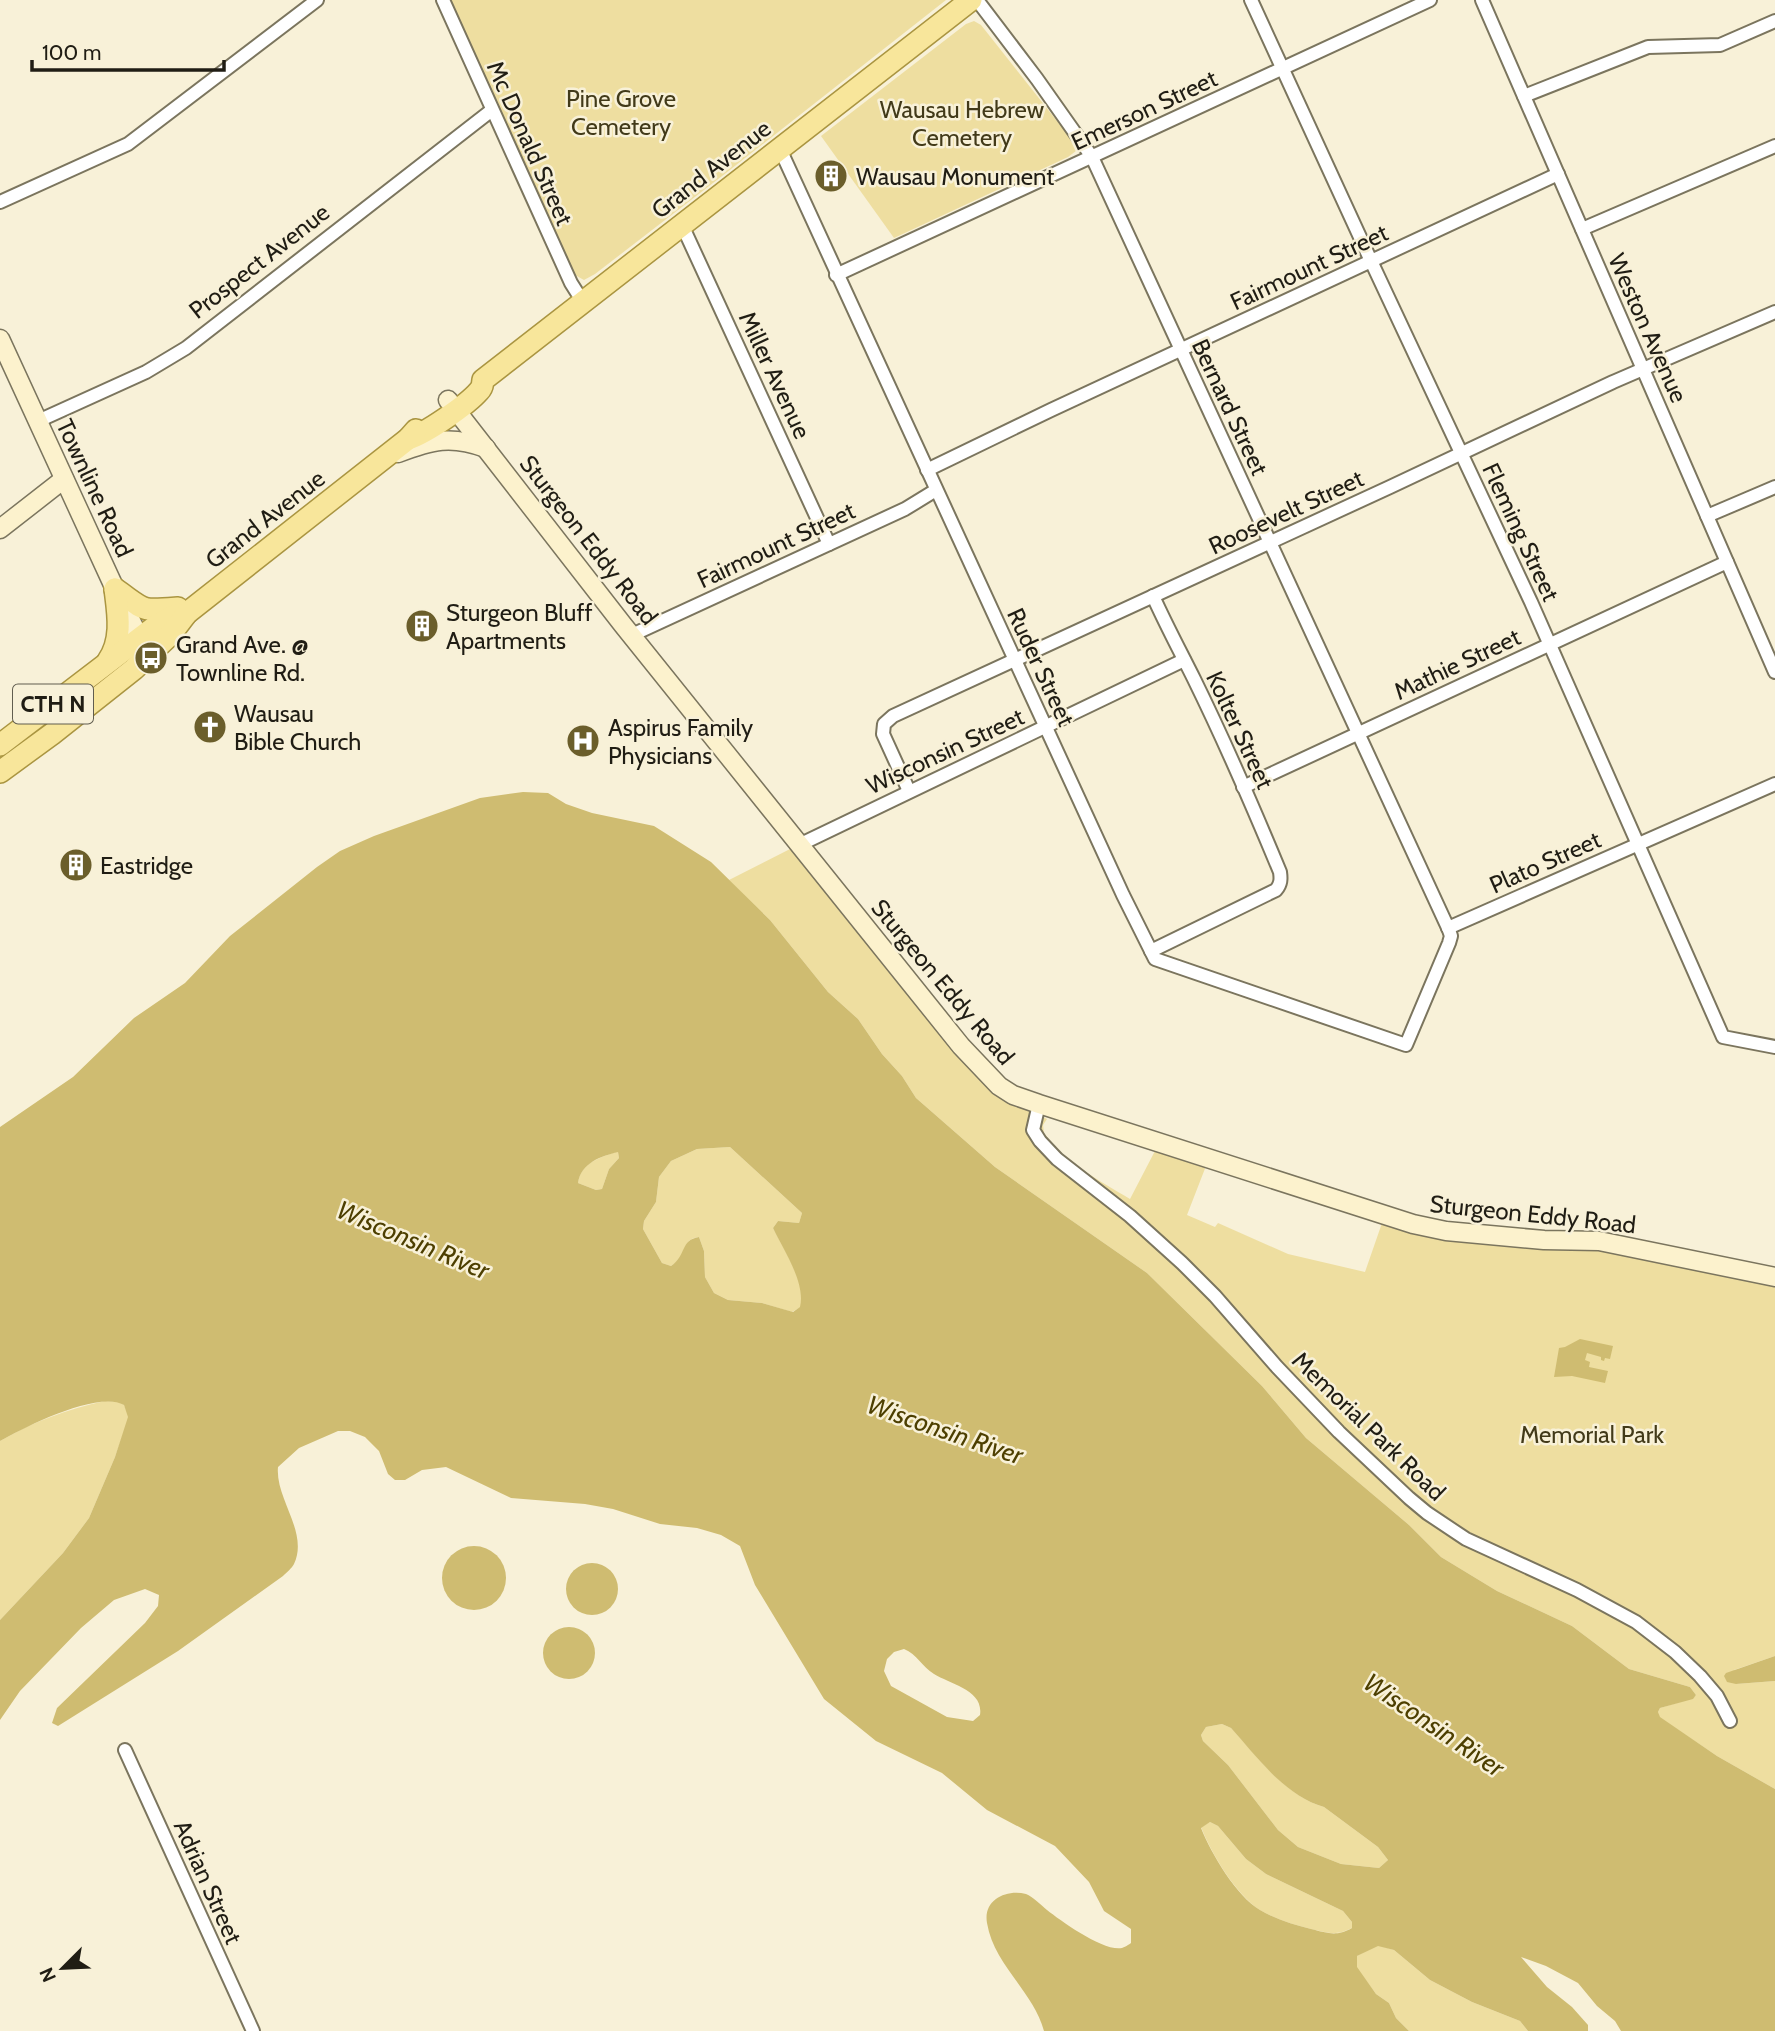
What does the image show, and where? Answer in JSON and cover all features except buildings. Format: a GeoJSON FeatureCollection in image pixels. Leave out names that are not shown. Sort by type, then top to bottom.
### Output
{"type":"FeatureCollection","features":[{"type":"Feature","properties":{"kind":"main road","name":"Grand Avenue"},"geometry":{"type":"LineString","coordinates":[[0,745],[106,664],[175,630],[192,610],[408,439],[422,435],[452,405],[480,390],[483,380],[971,0]]}},
{"type":"Feature","properties":{"kind":"main road"},"geometry":{"type":"LineString","coordinates":[[115,589],[146,610],[192,610]]}},
{"type":"Feature","properties":{"kind":"main road"},"geometry":{"type":"LineString","coordinates":[[106,664],[118,635],[115,589]]}},
{"type":"Feature","properties":{"kind":"main road","name":"Grand Avenue"},"geometry":{"type":"LineString","coordinates":[[0,772],[83,711],[144,647]]}},
{"type":"Feature","properties":{"kind":"street"},"geometry":{"type":"LineString","coordinates":[[0,202],[128,144],[317,0]]}},
{"type":"Feature","properties":{"kind":"street","name":"Mc Donald Street"},"geometry":{"type":"LineString","coordinates":[[443,0],[571,283],[583,302]]}},
{"type":"Feature","properties":{"kind":"street","name":"Bernard Street"},"geometry":{"type":"LineString","coordinates":[[977,0],[1092,157],[1448,928]]}},
{"type":"Feature","properties":{"kind":"street","name":"Fleming Street"},"geometry":{"type":"LineString","coordinates":[[1251,0],[1549,643],[1723,1037],[1775,1047]]}},
{"type":"Feature","properties":{"kind":"street","name":"Emerson Street"},"geometry":{"type":"LineString","coordinates":[[836,275],[1430,0]]}},
{"type":"Feature","properties":{"kind":"street","name":"Weston Avenue"},"geometry":{"type":"LineString","coordinates":[[1482,0],[1775,672]]}},
{"type":"Feature","properties":{"kind":"street"},"geometry":{"type":"LineString","coordinates":[[1524,96],[1648,47],[1720,45],[1775,21]]}},
{"type":"Feature","properties":{"kind":"street","name":"Prospect Avenue"},"geometry":{"type":"LineString","coordinates":[[38,421],[139,376],[186,348],[492,110]]}},
{"type":"Feature","properties":{"kind":"street"},"geometry":{"type":"LineString","coordinates":[[1582,229],[1775,146]]}},
{"type":"Feature","properties":{"kind":"street","name":"Ruder Street"},"geometry":{"type":"LineString","coordinates":[[780,149],[1045,727],[1151,951]]}},
{"type":"Feature","properties":{"kind":"street","name":"Fairmount Street"},"geometry":{"type":"LineString","coordinates":[[927,470],[1558,174]]}},
{"type":"Feature","properties":{"kind":"street","name":"Miller Avenue"},"geometry":{"type":"LineString","coordinates":[[682,225],[829,544]]}},
{"type":"Feature","properties":{"kind":"street","name":"Roosevelt Street"},"geometry":{"type":"LineString","coordinates":[[909,791],[883,734],[884,723],[898,713],[1643,369],[1775,312]]}},
{"type":"Feature","properties":{"kind":"street","name":"Townline Road"},"geometry":{"type":"LineString","coordinates":[[0,339],[144,647]]}},
{"type":"Feature","properties":{"kind":"street","name":"Sturgeon Eddy Road"},"geometry":{"type":"LineString","coordinates":[[452,405],[799,845],[976,1064],[1003,1089],[1039,1104],[1429,1228],[1544,1240],[1595,1241],[1775,1277]]}},
{"type":"Feature","properties":{"kind":"street"},"geometry":{"type":"LineString","coordinates":[[379,462],[411,449],[445,440],[459,440],[486,448]]}},
{"type":"Feature","properties":{"kind":"street"},"geometry":{"type":"LineString","coordinates":[[0,528],[64,479]]}},
{"type":"Feature","properties":{"kind":"street"},"geometry":{"type":"LineString","coordinates":[[1707,516],[1775,487]]}},
{"type":"Feature","properties":{"kind":"street","name":"Fairmount Street"},"geometry":{"type":"LineString","coordinates":[[632,635],[905,509],[936,490]]}},
{"type":"Feature","properties":{"kind":"street","name":"Mathie Street"},"geometry":{"type":"LineString","coordinates":[[1243,787],[1727,562]]}},
{"type":"Feature","properties":{"kind":"street","name":"Kolter Street"},"geometry":{"type":"LineString","coordinates":[[1151,951],[1255,902],[1276,890],[1280,884],[1280,872],[1243,787],[1153,596]]}},
{"type":"Feature","properties":{"kind":"street","name":"Wisconsin Street"},"geometry":{"type":"LineString","coordinates":[[799,845],[1184,660]]}},
{"type":"Feature","properties":{"kind":"street","name":"Plato Street"},"geometry":{"type":"LineString","coordinates":[[1448,928],[1775,784]]}},
{"type":"Feature","properties":{"kind":"street"},"geometry":{"type":"LineString","coordinates":[[1151,951],[1155,959],[1183,970],[1406,1045],[1449,943],[1451,936],[1448,928]]}},
{"type":"Feature","properties":{"kind":"street","name":"Memorial Park Road"},"geometry":{"type":"LineString","coordinates":[[1039,1104],[1033,1129],[1057,1159],[1130,1216],[1182,1263],[1312,1404],[1409,1498],[1466,1539],[1577,1590],[1636,1622],[1675,1652],[1700,1676],[1717,1696],[1730,1721]]}},
{"type":"Feature","properties":{"kind":"street","name":"Adrian Street"},"geometry":{"type":"LineString","coordinates":[[125,1750],[253,2031]]}},
{"type":"Feature","properties":{"kind":"green space","name":"Pine Grove Cemetery"},"geometry":{"type":"Polygon","coordinates":[[[447,0],[946,0],[726,173],[584,280],[575,275],[562,251],[447,0]]]}},
{"type":"Feature","properties":{"kind":"green space","name":"Wausau Hebrew Cemetery"},"geometry":{"type":"Polygon","coordinates":[[[974,21],[981,25],[1076,145],[1076,151],[894,238],[821,136],[966,24],[974,21]]]}},
{"type":"Feature","properties":{"kind":"green space","name":"Memorial Park"},"geometry":{"type":"Polygon","coordinates":[[[792,848],[971,1070],[996,1091],[1047,1119],[1043,1125],[1044,1133],[1052,1144],[1084,1170],[1130,1199],[1156,1149],[1206,1166],[1187,1215],[1215,1227],[1218,1223],[1288,1254],[1365,1272],[1382,1223],[1585,1247],[1775,1285],[1775,1656],[1734,1670],[1736,1684],[1775,1681],[1775,1789],[1717,1756],[1659,1717],[1660,1708],[1693,1698],[1696,1695],[1690,1687],[1629,1669],[1572,1626],[1497,1591],[1441,1557],[1409,1525],[1306,1438],[1262,1386],[1147,1273],[995,1167],[916,1098],[858,1019],[828,992],[770,920],[729,880],[792,848]]]}},
{"type":"Feature","properties":{"kind":"green space"},"geometry":{"type":"Polygon","coordinates":[[[730,1147],[802,1213],[799,1223],[778,1221],[773,1228],[793,1266],[800,1287],[801,1307],[792,1312],[762,1303],[728,1300],[714,1293],[705,1277],[704,1251],[699,1237],[688,1242],[680,1258],[671,1266],[662,1263],[643,1229],[644,1221],[656,1202],[659,1177],[671,1161],[697,1149],[730,1147]]]}},
{"type":"Feature","properties":{"kind":"green space"},"geometry":{"type":"Polygon","coordinates":[[[618,1151],[619,1158],[609,1169],[602,1189],[596,1190],[578,1183],[587,1165],[618,1151]]]}},
{"type":"Feature","properties":{"kind":"green space"},"geometry":{"type":"Polygon","coordinates":[[[105,1401],[124,1405],[129,1417],[89,1518],[63,1553],[0,1620],[0,1441],[51,1417],[105,1401]]]}},
{"type":"Feature","properties":{"kind":"green space"},"geometry":{"type":"Polygon","coordinates":[[[1222,1724],[1231,1728],[1284,1785],[1310,1802],[1324,1807],[1378,1847],[1388,1860],[1379,1868],[1341,1864],[1298,1847],[1278,1830],[1228,1765],[1203,1741],[1201,1735],[1206,1727],[1222,1724]]]}},
{"type":"Feature","properties":{"kind":"green space"},"geometry":{"type":"Polygon","coordinates":[[[1210,1822],[1218,1826],[1246,1859],[1266,1874],[1343,1911],[1352,1922],[1352,1928],[1336,1933],[1322,1932],[1298,1926],[1260,1910],[1233,1884],[1211,1849],[1201,1827],[1210,1822]]]}},
{"type":"Feature","properties":{"kind":"green space"},"geometry":{"type":"Polygon","coordinates":[[[1378,1945],[1394,1950],[1430,1980],[1472,2002],[1520,2021],[1528,2031],[1409,2031],[1396,2018],[1389,2003],[1376,1994],[1356,1967],[1357,1956],[1378,1945]]]}},
{"type":"Feature","properties":{"kind":"water","name":"Wisconsin River"},"geometry":{"type":"Polygon","coordinates":[[[523,792],[548,793],[566,804],[592,813],[654,826],[711,862],[770,920],[828,992],[858,1019],[916,1098],[995,1167],[1147,1273],[1262,1386],[1306,1438],[1409,1525],[1441,1557],[1497,1591],[1572,1626],[1629,1669],[1690,1687],[1696,1695],[1693,1699],[1660,1708],[1660,1717],[1717,1756],[1775,1789],[1775,2031],[1621,2031],[1615,2021],[1597,2006],[1578,1983],[1546,1966],[1521,1957],[1547,1987],[1572,2007],[1588,2025],[1588,2031],[1528,2031],[1520,2021],[1472,2002],[1430,1980],[1394,1950],[1378,1946],[1357,1956],[1357,1967],[1376,1994],[1389,2003],[1396,2018],[1409,2031],[1044,2031],[1039,2017],[997,1952],[991,1938],[987,1915],[992,1902],[1011,1893],[1026,1894],[1083,1935],[1114,1948],[1123,1948],[1131,1943],[1131,1929],[1104,1911],[1089,1882],[1055,1846],[987,1810],[942,1773],[876,1741],[824,1699],[755,1585],[740,1546],[721,1535],[697,1528],[660,1524],[613,1509],[511,1498],[446,1467],[422,1470],[405,1480],[395,1480],[388,1474],[379,1451],[365,1437],[350,1431],[338,1431],[299,1448],[278,1467],[281,1491],[297,1540],[294,1564],[283,1576],[178,1651],[58,1726],[52,1723],[57,1708],[145,1623],[158,1606],[159,1595],[145,1589],[114,1600],[81,1628],[20,1691],[0,1720],[0,1620],[63,1553],[89,1518],[115,1457],[128,1417],[124,1405],[97,1402],[62,1412],[0,1441],[0,1127],[73,1077],[134,1018],[185,983],[230,936],[340,851],[480,798],[523,792]],[[730,1147],[697,1149],[671,1161],[659,1177],[656,1202],[644,1221],[643,1229],[662,1263],[671,1266],[689,1241],[699,1237],[704,1251],[705,1277],[714,1293],[728,1300],[762,1303],[793,1312],[800,1307],[800,1287],[773,1228],[778,1221],[799,1223],[802,1213],[730,1147]],[[618,1152],[587,1165],[578,1183],[596,1190],[602,1189],[609,1169],[619,1158],[618,1152]],[[904,1649],[894,1652],[887,1659],[884,1671],[891,1686],[947,1717],[973,1721],[980,1715],[977,1699],[971,1694],[934,1674],[909,1651],[904,1649]],[[1222,1724],[1206,1727],[1201,1735],[1203,1741],[1228,1765],[1278,1830],[1298,1847],[1341,1864],[1379,1868],[1388,1860],[1378,1847],[1324,1807],[1310,1802],[1284,1785],[1231,1728],[1222,1724]],[[1210,1822],[1201,1828],[1233,1884],[1260,1910],[1285,1921],[1327,1933],[1341,1933],[1352,1928],[1352,1922],[1343,1911],[1266,1874],[1246,1859],[1218,1826],[1210,1822]]]}},
{"type":"Feature","properties":{"kind":"water"},"geometry":{"type":"Polygon","coordinates":[[[1580,1339],[1613,1346],[1610,1359],[1605,1358],[1604,1361],[1601,1357],[1587,1353],[1585,1360],[1590,1362],[1589,1367],[1608,1371],[1605,1383],[1572,1376],[1554,1377],[1559,1348],[1580,1339]]]}},
{"type":"Feature","properties":{"kind":"water"},"geometry":{"type":"Polygon","coordinates":[[[474,1546],[486,1548],[497,1555],[504,1566],[504,1590],[497,1601],[486,1608],[474,1610],[462,1608],[451,1601],[444,1590],[442,1578],[444,1566],[451,1555],[462,1548],[474,1546]]]}},
{"type":"Feature","properties":{"kind":"water"},"geometry":{"type":"Polygon","coordinates":[[[592,1563],[611,1570],[618,1589],[611,1608],[592,1615],[573,1608],[566,1589],[573,1570],[592,1563]]]}},
{"type":"Feature","properties":{"kind":"water"},"geometry":{"type":"Polygon","coordinates":[[[569,1627],[588,1634],[595,1653],[588,1672],[569,1679],[550,1672],[543,1653],[550,1634],[569,1627]]]}},
{"type":"Feature","properties":{"kind":"water"},"geometry":{"type":"Polygon","coordinates":[[[1775,1656],[1775,1681],[1736,1684],[1727,1682],[1724,1676],[1726,1673],[1775,1656]]]}},
{"type":"Feature","properties":{"kind":"place","name":"Wausau Monument"},"geometry":{"type":"Point","coordinates":[831,176]}},
{"type":"Feature","properties":{"kind":"place","name":"Sturgeon Bluff Apartments"},"geometry":{"type":"Point","coordinates":[422,626]}},
{"type":"Feature","properties":{"kind":"place","name":"Grand Ave. @ Townline Rd."},"geometry":{"type":"Point","coordinates":[151,658]}},
{"type":"Feature","properties":{"kind":"place","name":"Wausau Bible Church"},"geometry":{"type":"Point","coordinates":[210,727]}},
{"type":"Feature","properties":{"kind":"place","name":"Aspirus Family Physicians"},"geometry":{"type":"Point","coordinates":[583,741]}},
{"type":"Feature","properties":{"kind":"place","name":"Eastridge"},"geometry":{"type":"Point","coordinates":[76,865]}}]}
